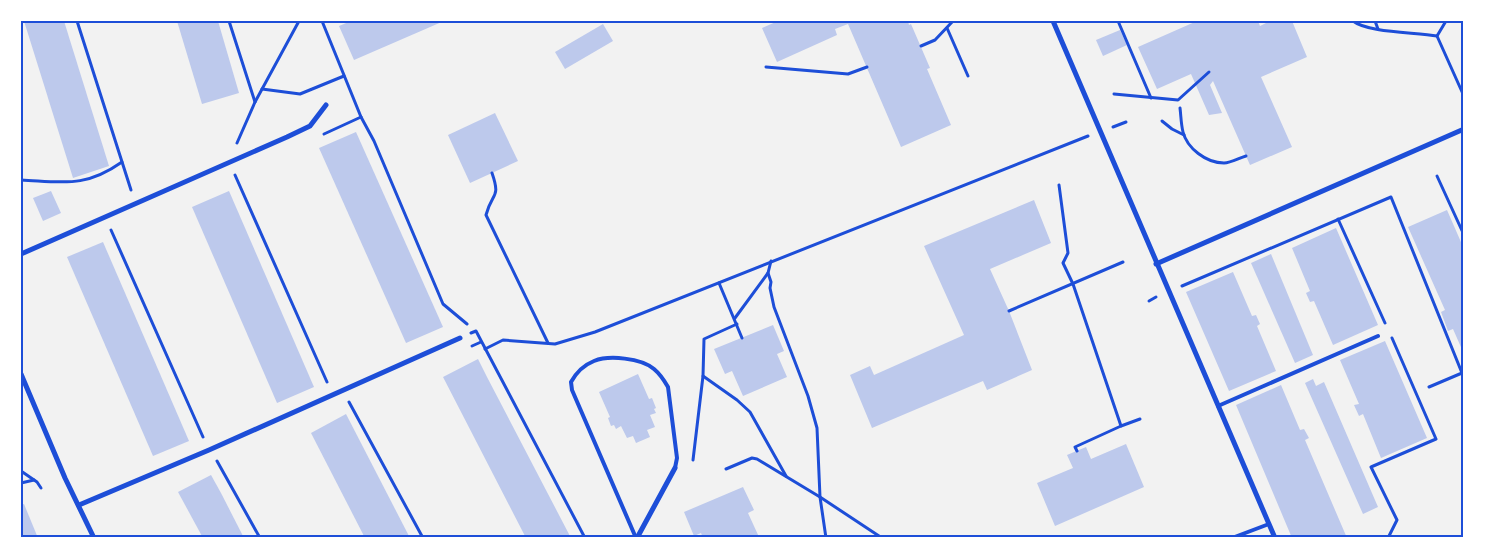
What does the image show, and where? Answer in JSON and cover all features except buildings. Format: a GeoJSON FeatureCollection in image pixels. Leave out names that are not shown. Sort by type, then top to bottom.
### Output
{"type":"FeatureCollection","features":[{"type":"Feature","properties":{"kind":"street"},"geometry":{"type":"LineString","coordinates":[[1053,21],[1275,538]]}},
{"type":"Feature","properties":{"kind":"street"},"geometry":{"type":"LineString","coordinates":[[21,254],[136,205],[310,126],[326,105]]}},
{"type":"Feature","properties":{"kind":"street"},"geometry":{"type":"LineString","coordinates":[[1156,264],[1464,129]]}},
{"type":"Feature","properties":{"kind":"street"},"geometry":{"type":"LineString","coordinates":[[79,505],[460,338]]}},
{"type":"Feature","properties":{"kind":"street"},"geometry":{"type":"LineString","coordinates":[[21,374],[94,538]]}},
{"type":"Feature","properties":{"kind":"street"},"geometry":{"type":"LineString","coordinates":[[636,538],[675,468]]}},
{"type":"Feature","properties":{"kind":"lane"},"geometry":{"type":"LineString","coordinates":[[1218,406],[1378,336]]}},
{"type":"Feature","properties":{"kind":"lane"},"geometry":{"type":"LineString","coordinates":[[636,538],[572,390],[571,382],[574,376],[594,361],[629,359],[653,368],[668,387],[677,458],[675,468]]}},
{"type":"Feature","properties":{"kind":"lane"},"geometry":{"type":"LineString","coordinates":[[1232,538],[1269,524]]}},
{"type":"Feature","properties":{"kind":"path"},"geometry":{"type":"LineString","coordinates":[[78,21],[136,205]]}},
{"type":"Feature","properties":{"kind":"path"},"geometry":{"type":"LineString","coordinates":[[229,21],[255,102]]}},
{"type":"Feature","properties":{"kind":"path"},"geometry":{"type":"LineString","coordinates":[[228,164],[255,102],[299,21]]}},
{"type":"Feature","properties":{"kind":"path"},"geometry":{"type":"LineString","coordinates":[[322,21],[361,117],[374,140],[443,304],[476,331],[585,538]]}},
{"type":"Feature","properties":{"kind":"path"},"geometry":{"type":"LineString","coordinates":[[921,46],[935,40],[953,21]]}},
{"type":"Feature","properties":{"kind":"path"},"geometry":{"type":"LineString","coordinates":[[1118,21],[1151,98]]}},
{"type":"Feature","properties":{"kind":"path"},"geometry":{"type":"LineString","coordinates":[[1354,21],[1358,24],[1378,29],[1437,36]]}},
{"type":"Feature","properties":{"kind":"path"},"geometry":{"type":"LineString","coordinates":[[1375,21],[1378,29]]}},
{"type":"Feature","properties":{"kind":"path"},"geometry":{"type":"LineString","coordinates":[[1437,36],[1446,21]]}},
{"type":"Feature","properties":{"kind":"path"},"geometry":{"type":"LineString","coordinates":[[947,28],[968,76]]}},
{"type":"Feature","properties":{"kind":"path"},"geometry":{"type":"LineString","coordinates":[[1437,36],[1463,94]]}},
{"type":"Feature","properties":{"kind":"path"},"geometry":{"type":"LineString","coordinates":[[766,67],[848,74],[867,67]]}},
{"type":"Feature","properties":{"kind":"path"},"geometry":{"type":"LineString","coordinates":[[1114,94],[1178,100],[1209,72]]}},
{"type":"Feature","properties":{"kind":"path"},"geometry":{"type":"LineString","coordinates":[[262,90],[300,94],[344,76]]}},
{"type":"Feature","properties":{"kind":"path"},"geometry":{"type":"LineString","coordinates":[[1180,108],[1184,135]]}},
{"type":"Feature","properties":{"kind":"path"},"geometry":{"type":"LineString","coordinates":[[1162,121],[1184,135],[1197,152],[1211,160],[1226,163],[1246,156]]}},
{"type":"Feature","properties":{"kind":"path"},"geometry":{"type":"LineString","coordinates":[[485,349],[503,340],[555,344],[595,332],[1126,122]]}},
{"type":"Feature","properties":{"kind":"path"},"geometry":{"type":"LineString","coordinates":[[21,180],[82,181],[102,175],[122,162]]}},
{"type":"Feature","properties":{"kind":"path"},"geometry":{"type":"LineString","coordinates":[[234,172],[332,394]]}},
{"type":"Feature","properties":{"kind":"path"},"geometry":{"type":"LineString","coordinates":[[492,173],[496,194],[488,206],[486,215],[548,343]]}},
{"type":"Feature","properties":{"kind":"path"},"geometry":{"type":"LineString","coordinates":[[1437,176],[1464,235]]}},
{"type":"Feature","properties":{"kind":"path"},"geometry":{"type":"LineString","coordinates":[[1059,185],[1068,254],[1063,263],[1121,426]]}},
{"type":"Feature","properties":{"kind":"path"},"geometry":{"type":"LineString","coordinates":[[1149,300],[1390,197],[1463,374],[1430,387]]}},
{"type":"Feature","properties":{"kind":"path"},"geometry":{"type":"LineString","coordinates":[[1338,219],[1436,439],[1371,467],[1397,520],[1388,538]]}},
{"type":"Feature","properties":{"kind":"path"},"geometry":{"type":"LineString","coordinates":[[110,227],[208,450]]}},
{"type":"Feature","properties":{"kind":"path"},"geometry":{"type":"LineString","coordinates":[[734,318],[768,273],[772,261]]}},
{"type":"Feature","properties":{"kind":"path"},"geometry":{"type":"LineString","coordinates":[[1009,311],[1123,262]]}},
{"type":"Feature","properties":{"kind":"path"},"geometry":{"type":"LineString","coordinates":[[768,273],[772,282],[770,288],[774,307],[808,396],[816,428],[820,497],[826,538]]}},
{"type":"Feature","properties":{"kind":"path"},"geometry":{"type":"LineString","coordinates":[[719,283],[742,338]]}},
{"type":"Feature","properties":{"kind":"path"},"geometry":{"type":"LineString","coordinates":[[693,460],[704,339],[737,324]]}},
{"type":"Feature","properties":{"kind":"path"},"geometry":{"type":"LineString","coordinates":[[460,338],[476,331]]}},
{"type":"Feature","properties":{"kind":"path"},"geometry":{"type":"LineString","coordinates":[[702,376],[750,412],[786,476]]}},
{"type":"Feature","properties":{"kind":"path"},"geometry":{"type":"LineString","coordinates":[[348,399],[423,538]]}},
{"type":"Feature","properties":{"kind":"path"},"geometry":{"type":"LineString","coordinates":[[1077,452],[1075,447],[1140,419]]}},
{"type":"Feature","properties":{"kind":"path"},"geometry":{"type":"LineString","coordinates":[[214,456],[260,538]]}},
{"type":"Feature","properties":{"kind":"path"},"geometry":{"type":"LineString","coordinates":[[726,469],[752,458],[757,459],[820,497],[882,538]]}},
{"type":"Feature","properties":{"kind":"path"},"geometry":{"type":"LineString","coordinates":[[21,471],[34,480],[41,488]]}},
{"type":"Feature","properties":{"kind":"path"},"geometry":{"type":"LineString","coordinates":[[21,483],[34,480]]}}]}
